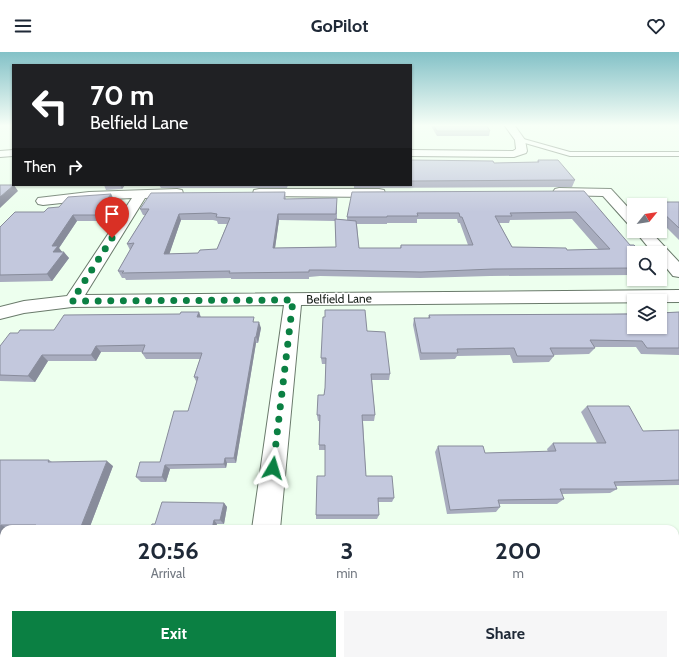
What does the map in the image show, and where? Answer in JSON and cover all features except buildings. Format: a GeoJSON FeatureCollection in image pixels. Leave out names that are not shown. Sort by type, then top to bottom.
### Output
{"type":"FeatureCollection","features":[{"type":"Feature","properties":{"kind":"street"},"geometry":{"type":"LineString","coordinates":[[250,193],[305,189],[390,193]]}},
{"type":"Feature","properties":{"kind":"street"},"geometry":{"type":"LineString","coordinates":[[547,192],[607,192],[627,214]]}},
{"type":"Feature","properties":{"kind":"street"},"geometry":{"type":"LineString","coordinates":[[43,201],[89,196],[187,193]]}},
{"type":"Feature","properties":{"kind":"street"},"geometry":{"type":"LineString","coordinates":[[72,301],[141,194]]}},
{"type":"Feature","properties":{"kind":"street"},"geometry":{"type":"LineString","coordinates":[[648,238],[679,272]]}},
{"type":"Feature","properties":{"kind":"street","name":"Belfield Lane"},"geometry":{"type":"LineString","coordinates":[[0,312],[24,307],[72,301],[679,296]]}},
{"type":"Feature","properties":{"kind":"street"},"geometry":{"type":"LineString","coordinates":[[266,525],[293,300]]}},
{"type":"Feature","properties":{"kind":"route"},"geometry":{"type":"LineString","coordinates":[[112,238],[72,301],[293,300],[273,468]]}}]}
